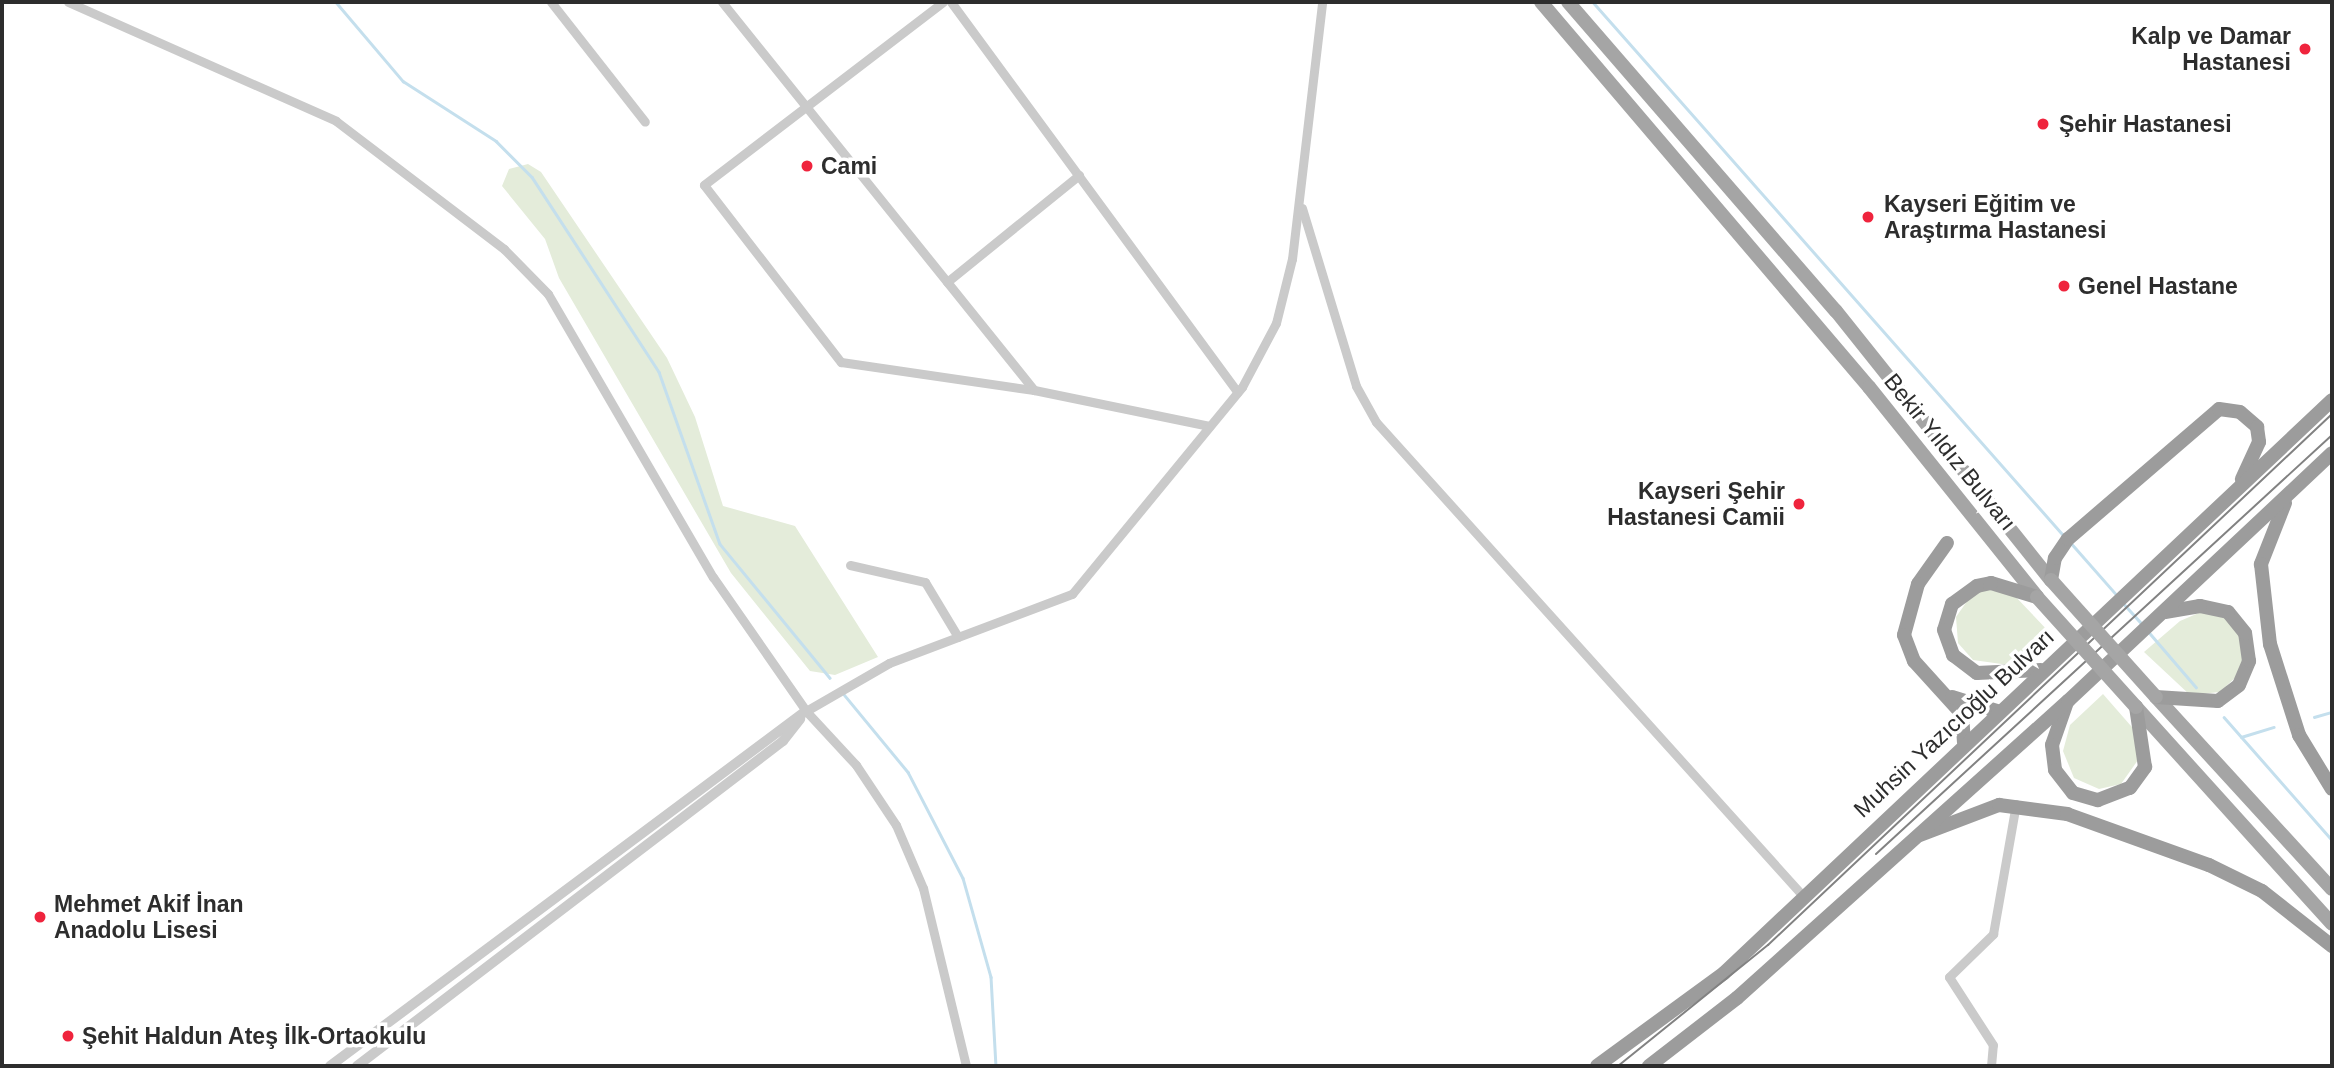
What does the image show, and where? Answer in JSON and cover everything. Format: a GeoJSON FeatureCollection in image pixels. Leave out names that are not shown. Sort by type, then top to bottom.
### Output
{"type":"FeatureCollection","features":[{"type":"Feature","properties":{"kind":"highway","name":"Muhsin Yazıcıoğlu Bulvarı"},"geometry":{"type":"LineString","coordinates":[[1597,1066],[1724,973],[1997,710],[2332,400]]}},
{"type":"Feature","properties":{"kind":"highway"},"geometry":{"type":"LineString","coordinates":[[2051,580],[2054,558],[2068,539],[2219,409],[2240,411],[2257,427],[2259,442],[2239,486]]}},
{"type":"Feature","properties":{"kind":"highway"},"geometry":{"type":"LineString","coordinates":[[1649,1066],[1737,998],[1909,839],[2068,701],[2332,453]]}},
{"type":"Feature","properties":{"kind":"highway"},"geometry":{"type":"LineString","coordinates":[[2298,483],[2281,508],[2261,564],[2265,604],[2280,691],[2332,789]]}},
{"type":"Feature","properties":{"kind":"highway"},"geometry":{"type":"LineString","coordinates":[[1947,543],[1917,584],[1903,629],[1914,661],[1948,695],[1962,714],[1964,742]]}},
{"type":"Feature","properties":{"kind":"highway"},"geometry":{"type":"LineString","coordinates":[[2037,597],[1991,583],[1977,586],[1952,604],[1944,630],[1953,655],[1977,673],[2043,670]]}},
{"type":"Feature","properties":{"kind":"highway"},"geometry":{"type":"LineString","coordinates":[[2157,697],[2218,701],[2239,685],[2249,661],[2247,638],[2228,612],[2200,606],[2162,614]]}},
{"type":"Feature","properties":{"kind":"highway"},"geometry":{"type":"LineString","coordinates":[[1948,695],[1997,710]]}},
{"type":"Feature","properties":{"kind":"highway"},"geometry":{"type":"LineString","coordinates":[[2068,701],[2053,736],[2053,762],[2068,788],[2098,800],[2130,788],[2146,767],[2136,707]]}},
{"type":"Feature","properties":{"kind":"highway"},"geometry":{"type":"LineString","coordinates":[[1909,839],[1987,808],[2016,804],[2067,814],[2209,864],[2262,891],[2332,946]]}},
{"type":"Feature","properties":{"kind":"main road","name":"Bekir Yıldız Bulvarı"},"geometry":{"type":"LineString","coordinates":[[1541,2],[2037,597],[2332,924]]}},
{"type":"Feature","properties":{"kind":"main road","name":"Bekir Yıldız Bulvarı"},"geometry":{"type":"LineString","coordinates":[[1568,2],[1836,311],[2051,580],[2332,888]]}},
{"type":"Feature","properties":{"kind":"street"},"geometry":{"type":"LineString","coordinates":[[68,2],[336,121],[520,263],[571,328],[713,577],[806,711],[871,784],[907,846],[929,909],[966,1066]]}},
{"type":"Feature","properties":{"kind":"street"},"geometry":{"type":"LineString","coordinates":[[551,2],[645,122]]}},
{"type":"Feature","properties":{"kind":"street"},"geometry":{"type":"LineString","coordinates":[[722,2],[1034,390]]}},
{"type":"Feature","properties":{"kind":"street"},"geometry":{"type":"LineString","coordinates":[[943,2],[808,109],[704,185],[841,362],[1034,390],[1209,426]]}},
{"type":"Feature","properties":{"kind":"street"},"geometry":{"type":"LineString","coordinates":[[951,2],[1238,391]]}},
{"type":"Feature","properties":{"kind":"street"},"geometry":{"type":"LineString","coordinates":[[330,1066],[806,711],[889,663],[1072,594],[1238,391],[1279,314],[1300,203],[1322,2]]}},
{"type":"Feature","properties":{"kind":"street"},"geometry":{"type":"LineString","coordinates":[[947,282],[1079,175]]}},
{"type":"Feature","properties":{"kind":"street"},"geometry":{"type":"LineString","coordinates":[[1300,203],[1356,386],[1376,422],[1804,897]]}},
{"type":"Feature","properties":{"kind":"street"},"geometry":{"type":"LineString","coordinates":[[850,565],[925,582],[958,636]]}},
{"type":"Feature","properties":{"kind":"street"},"geometry":{"type":"LineString","coordinates":[[357,1066],[783,741],[806,711]]}},
{"type":"Feature","properties":{"kind":"street"},"geometry":{"type":"LineString","coordinates":[[1991,1066],[1993,1045],[1948,977],[1993,934],[2016,804]]}},
{"type":"Feature","properties":{"kind":"green space"},"geometry":{"type":"Polygon","coordinates":[[[528,164],[541,172],[667,358],[695,417],[723,506],[795,526],[878,657],[835,675],[810,671],[731,573],[559,278],[545,239],[502,186],[509,169],[528,164]]]}},
{"type":"Feature","properties":{"kind":"green space"},"geometry":{"type":"Polygon","coordinates":[[[1986,589],[2014,595],[2051,634],[2009,665],[1973,660],[1958,643],[1956,617],[1970,597],[1986,589]]]}},
{"type":"Feature","properties":{"kind":"green space"},"geometry":{"type":"Polygon","coordinates":[[[2201,612],[2224,616],[2239,632],[2244,655],[2239,674],[2220,692],[2190,695],[2144,652],[2180,621],[2201,612]]]}},
{"type":"Feature","properties":{"kind":"green space"},"geometry":{"type":"Polygon","coordinates":[[[2103,694],[2138,734],[2138,760],[2121,784],[2099,789],[2074,778],[2063,751],[2070,725],[2103,694]]]}},
{"type":"Feature","properties":{"kind":"waterway"},"geometry":{"type":"LineString","coordinates":[[336,2],[403,81],[496,141],[532,177],[659,372],[720,544],[830,678]]}},
{"type":"Feature","properties":{"kind":"waterway"},"geometry":{"type":"LineString","coordinates":[[1593,2],[2065,537]]}},
{"type":"Feature","properties":{"kind":"waterway"},"geometry":{"type":"LineString","coordinates":[[2072,544],[2116,594]]}},
{"type":"Feature","properties":{"kind":"waterway"},"geometry":{"type":"LineString","coordinates":[[2125,605],[2141,623]]}},
{"type":"Feature","properties":{"kind":"waterway"},"geometry":{"type":"LineString","coordinates":[[2148,631],[2196,687]]}},
{"type":"Feature","properties":{"kind":"waterway"},"geometry":{"type":"LineString","coordinates":[[842,692],[908,772],[963,878],[991,977],[996,1066]]}},
{"type":"Feature","properties":{"kind":"waterway"},"geometry":{"type":"LineString","coordinates":[[2314,717],[2332,712]]}},
{"type":"Feature","properties":{"kind":"waterway"},"geometry":{"type":"LineString","coordinates":[[2224,717],[2332,840]]}},
{"type":"Feature","properties":{"kind":"waterway"},"geometry":{"type":"LineString","coordinates":[[2241,737],[2274,727]]}},
{"type":"Feature","properties":{"kind":"tram line"},"geometry":{"type":"LineString","coordinates":[[1618,1066],[1768,945],[2332,414]]}},
{"type":"Feature","properties":{"kind":"tram line"},"geometry":{"type":"LineString","coordinates":[[1876,854],[2332,435]]}},
{"type":"Feature","properties":{"kind":"place","name":"Kalp ve Damar Hastanesi"},"geometry":{"type":"Point","coordinates":[2305,49]}},
{"type":"Feature","properties":{"kind":"place","name":"Şehir Hastanesi"},"geometry":{"type":"Point","coordinates":[2043,124]}},
{"type":"Feature","properties":{"kind":"place","name":"Cami"},"geometry":{"type":"Point","coordinates":[807,166]}},
{"type":"Feature","properties":{"kind":"place","name":"Kayseri Eğitim ve Araştırma Hastanesi"},"geometry":{"type":"Point","coordinates":[1868,217]}},
{"type":"Feature","properties":{"kind":"place","name":"Genel Hastane"},"geometry":{"type":"Point","coordinates":[2064,286]}},
{"type":"Feature","properties":{"kind":"place","name":"Kayseri Şehir Hastanesi Camii"},"geometry":{"type":"Point","coordinates":[1799,504]}},
{"type":"Feature","properties":{"kind":"place","name":"Mehmet Akif İnan Anadolu Lisesi"},"geometry":{"type":"Point","coordinates":[40,917]}},
{"type":"Feature","properties":{"kind":"place","name":"Şehit Haldun Ateş İlk-Ortaokulu"},"geometry":{"type":"Point","coordinates":[68,1036]}}]}
